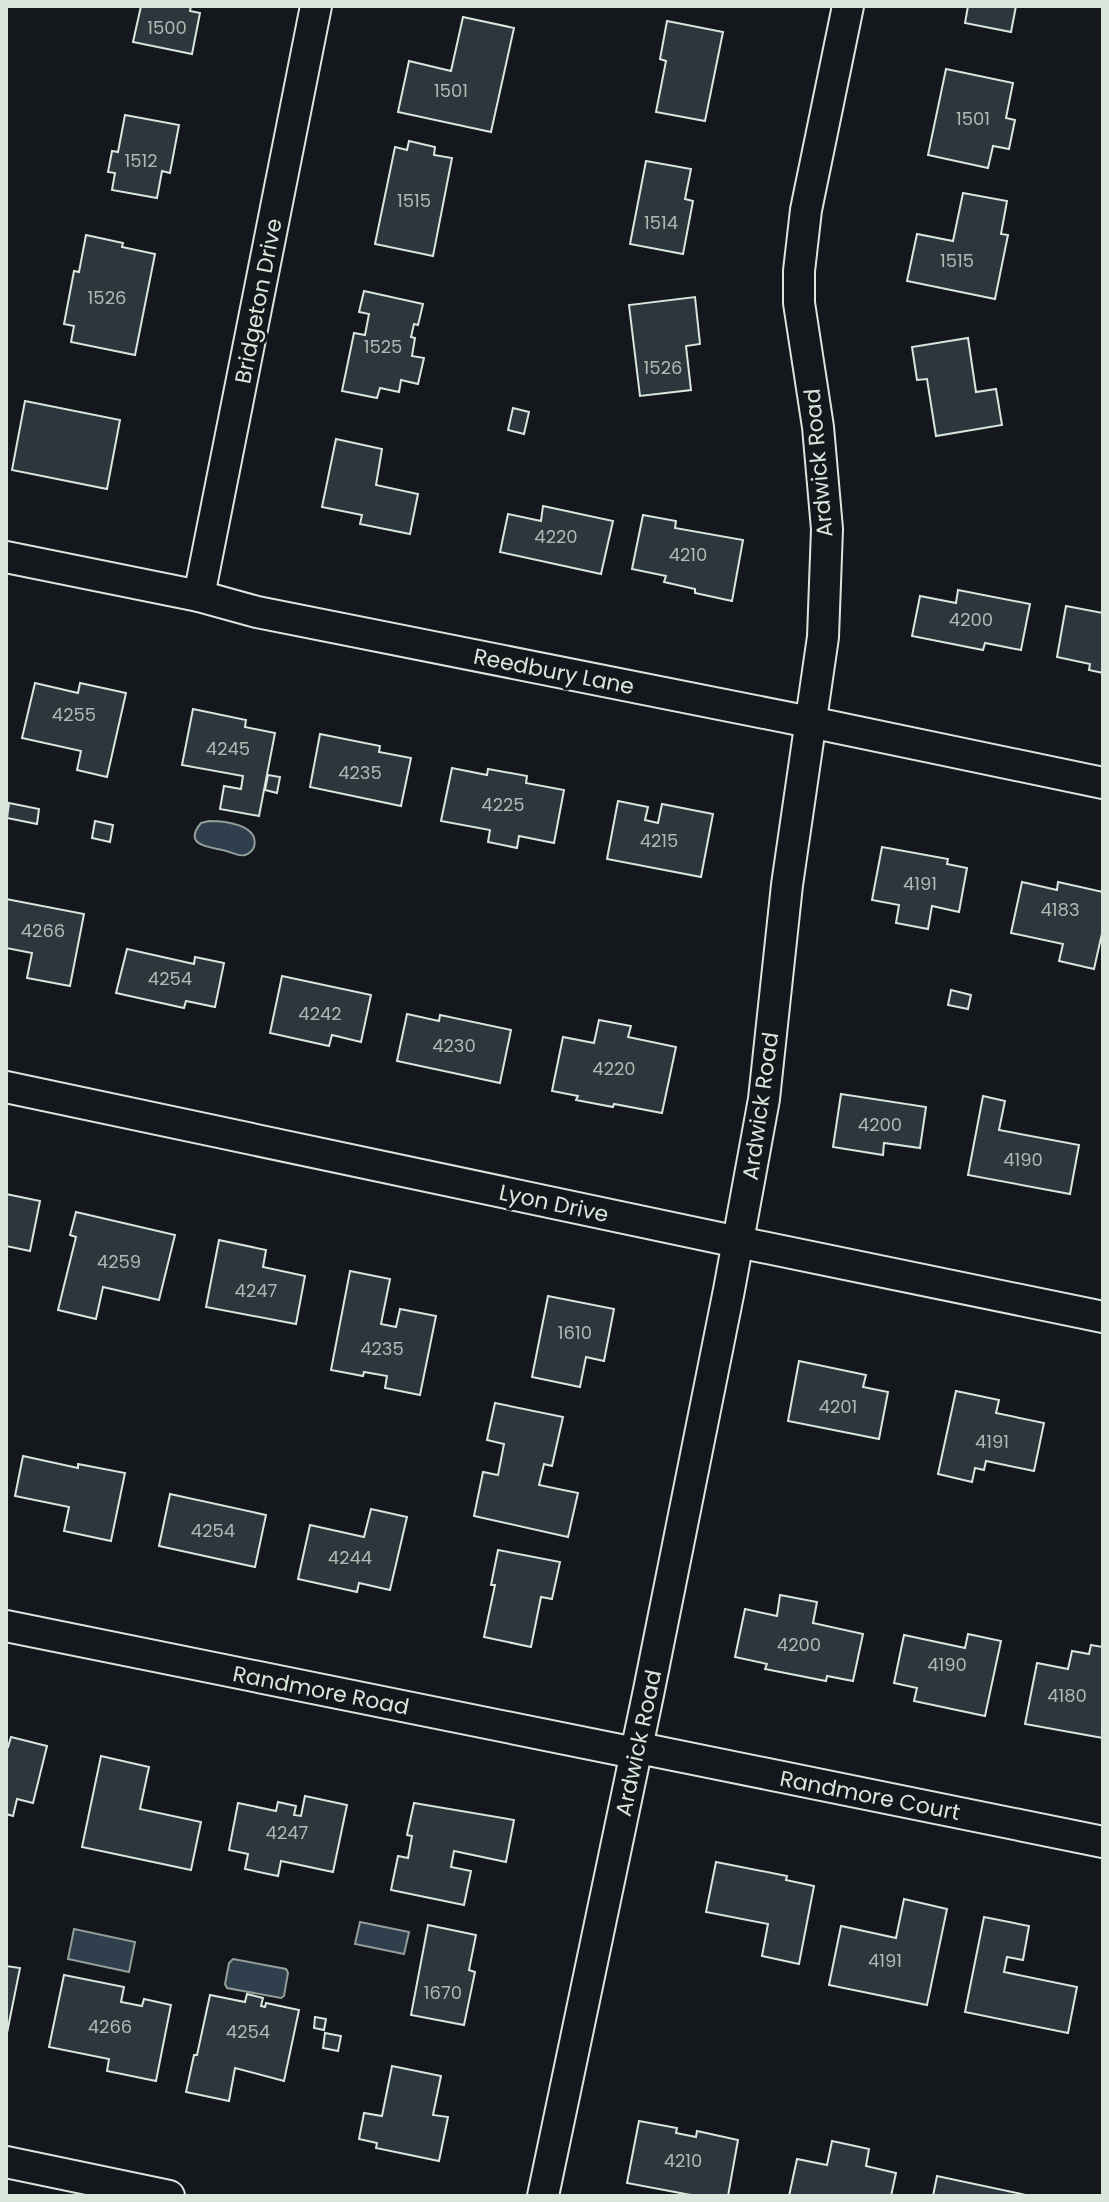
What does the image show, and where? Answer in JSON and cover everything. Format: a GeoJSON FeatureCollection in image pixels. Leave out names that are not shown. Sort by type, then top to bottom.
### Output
{"type":"FeatureCollection","features":[{"type":"Feature","properties":{"kind":"street","name":"Bridgeton Drive"},"geometry":{"type":"LineString","coordinates":[[199,596],[316,6]]}},
{"type":"Feature","properties":{"kind":"street","name":"Ardwick Road"},"geometry":{"type":"LineString","coordinates":[[543,2196],[637,1751],[764,1099],[787,885],[823,637],[827,529],[818,427],[799,303],[799,271],[806,210],[848,6]]}},
{"type":"Feature","properties":{"kind":"street","name":"Reedbury Lane"},"geometry":{"type":"LineString","coordinates":[[6,557],[199,596],[257,612],[1103,783]]}},
{"type":"Feature","properties":{"kind":"street","name":"Lyon Drive"},"geometry":{"type":"LineString","coordinates":[[6,1087],[1103,1317]]}},
{"type":"Feature","properties":{"kind":"street","name":"Randmore Road"},"geometry":{"type":"LineString","coordinates":[[6,1626],[637,1751]]}},
{"type":"Feature","properties":{"kind":"street","name":"Randmore Court"},"geometry":{"type":"LineString","coordinates":[[637,1751],[649,1750],[1103,1842]]}},
{"type":"Feature","properties":{"kind":"street"},"geometry":{"type":"LineString","coordinates":[[6,2162],[169,2196]]}},
{"type":"Feature","properties":{"kind":"water"},"geometry":{"type":"Polygon","coordinates":[[[201,823],[231,823],[246,829],[254,839],[253,849],[240,855],[201,844],[195,837],[196,831],[201,823]]]}},
{"type":"Feature","properties":{"kind":"water"},"geometry":{"type":"Polygon","coordinates":[[[360,1922],[409,1932],[404,1954],[355,1944],[360,1922]]]}},
{"type":"Feature","properties":{"kind":"water"},"geometry":{"type":"Polygon","coordinates":[[[74,1929],[135,1942],[129,1972],[68,1959],[74,1929]]]}},
{"type":"Feature","properties":{"kind":"water"},"geometry":{"type":"Polygon","coordinates":[[[233,1959],[286,1969],[284,1996],[227,1988],[229,1963],[233,1959]]]}},
{"type":"Feature","properties":{"kind":"building"},"geometry":{"type":"Polygon","coordinates":[[[141,6],[191,6],[190,11],[200,13],[192,54],[133,42],[141,6]]]}},
{"type":"Feature","properties":{"kind":"building"},"geometry":{"type":"Polygon","coordinates":[[[968,6],[1016,6],[1011,32],[965,23],[968,6]]]}},
{"type":"Feature","properties":{"kind":"building"},"geometry":{"type":"Polygon","coordinates":[[[463,17],[514,28],[491,132],[398,112],[409,61],[451,71],[463,17]]]}},
{"type":"Feature","properties":{"kind":"building"},"geometry":{"type":"Polygon","coordinates":[[[667,21],[723,32],[705,121],[656,112],[666,61],[660,59],[667,21]]]}},
{"type":"Feature","properties":{"kind":"building"},"geometry":{"type":"Polygon","coordinates":[[[946,69],[1013,83],[1006,118],[1015,120],[1009,149],[993,146],[988,168],[928,155],[946,69]]]}},
{"type":"Feature","properties":{"kind":"building"},"geometry":{"type":"Polygon","coordinates":[[[125,115],[179,125],[170,173],[162,171],[157,198],[112,190],[115,173],[108,172],[112,151],[118,152],[125,115]]]}},
{"type":"Feature","properties":{"kind":"building"},"geometry":{"type":"Polygon","coordinates":[[[409,141],[435,147],[434,155],[452,158],[433,256],[375,244],[395,147],[407,150],[409,141]]]}},
{"type":"Feature","properties":{"kind":"building"},"geometry":{"type":"Polygon","coordinates":[[[646,161],[691,169],[685,199],[693,201],[683,254],[630,244],[646,161]]]}},
{"type":"Feature","properties":{"kind":"building"},"geometry":{"type":"Polygon","coordinates":[[[963,193],[1007,201],[1001,234],[1008,235],[995,299],[907,281],[917,234],[953,241],[963,193]]]}},
{"type":"Feature","properties":{"kind":"building"},"geometry":{"type":"Polygon","coordinates":[[[86,235],[155,254],[135,355],[71,342],[74,326],[64,324],[74,271],[79,272],[86,235]]]}},
{"type":"Feature","properties":{"kind":"building"},"geometry":{"type":"Polygon","coordinates":[[[364,291],[423,304],[418,325],[414,324],[411,337],[415,338],[412,356],[424,358],[418,384],[401,380],[399,392],[380,388],[377,398],[342,391],[354,333],[365,335],[369,314],[359,312],[364,291]]]}},
{"type":"Feature","properties":{"kind":"building"},"geometry":{"type":"Polygon","coordinates":[[[695,297],[700,344],[686,346],[691,390],[640,396],[629,305],[695,297]]]}},
{"type":"Feature","properties":{"kind":"building"},"geometry":{"type":"Polygon","coordinates":[[[968,338],[976,392],[996,389],[1002,425],[936,436],[927,379],[917,380],[912,347],[968,338]]]}},
{"type":"Feature","properties":{"kind":"building"},"geometry":{"type":"Polygon","coordinates":[[[25,401],[120,420],[107,489],[12,470],[25,401]]]}},
{"type":"Feature","properties":{"kind":"building"},"geometry":{"type":"Polygon","coordinates":[[[513,408],[529,412],[524,434],[508,430],[513,408]]]}},
{"type":"Feature","properties":{"kind":"building"},"geometry":{"type":"Polygon","coordinates":[[[336,439],[382,449],[376,485],[418,494],[410,534],[360,524],[362,515],[322,507],[336,439]]]}},
{"type":"Feature","properties":{"kind":"building"},"geometry":{"type":"Polygon","coordinates":[[[543,506],[613,521],[601,574],[500,552],[508,514],[541,521],[543,506]]]}},
{"type":"Feature","properties":{"kind":"building"},"geometry":{"type":"Polygon","coordinates":[[[643,515],[676,521],[675,528],[743,540],[732,601],[664,582],[666,576],[632,569],[643,515]]]}},
{"type":"Feature","properties":{"kind":"building"},"geometry":{"type":"Polygon","coordinates":[[[958,590],[1030,604],[1021,650],[985,643],[983,650],[912,636],[920,596],[956,603],[958,590]]]}},
{"type":"Feature","properties":{"kind":"building"},"geometry":{"type":"Polygon","coordinates":[[[1066,606],[1103,613],[1103,673],[1089,670],[1090,664],[1057,657],[1066,606]]]}},
{"type":"Feature","properties":{"kind":"building"},"geometry":{"type":"Polygon","coordinates":[[[35,683],[78,693],[80,683],[126,693],[107,777],[77,770],[81,751],[22,738],[35,683]]]}},
{"type":"Feature","properties":{"kind":"building"},"geometry":{"type":"Polygon","coordinates":[[[193,709],[246,720],[245,727],[275,733],[259,816],[220,809],[224,786],[241,789],[243,776],[182,765],[193,709]]]}},
{"type":"Feature","properties":{"kind":"building"},"geometry":{"type":"Polygon","coordinates":[[[320,734],[380,746],[379,752],[411,758],[401,806],[310,787],[320,734]]]}},
{"type":"Feature","properties":{"kind":"building"},"geometry":{"type":"Polygon","coordinates":[[[452,768],[487,775],[488,769],[527,776],[526,783],[564,790],[554,843],[519,836],[517,848],[488,842],[490,830],[441,821],[452,768]]]}},
{"type":"Feature","properties":{"kind":"building"},"geometry":{"type":"Polygon","coordinates":[[[268,775],[280,777],[277,793],[265,790],[268,775]]]}},
{"type":"Feature","properties":{"kind":"building"},"geometry":{"type":"Polygon","coordinates":[[[618,801],[648,807],[645,820],[658,823],[662,804],[713,814],[701,877],[607,859],[618,801]]]}},
{"type":"Feature","properties":{"kind":"building"},"geometry":{"type":"Polygon","coordinates":[[[9,803],[39,809],[37,824],[7,818],[9,803]]]}},
{"type":"Feature","properties":{"kind":"building"},"geometry":{"type":"Polygon","coordinates":[[[95,821],[113,825],[110,842],[92,838],[95,821]]]}},
{"type":"Feature","properties":{"kind":"building"},"geometry":{"type":"Polygon","coordinates":[[[882,847],[948,859],[947,864],[967,868],[959,912],[932,906],[928,929],[896,923],[899,905],[872,900],[882,847]]]}},
{"type":"Feature","properties":{"kind":"building"},"geometry":{"type":"Polygon","coordinates":[[[1022,882],[1057,890],[1058,882],[1103,892],[1103,929],[1094,969],[1059,961],[1063,944],[1011,933],[1022,882]]]}},
{"type":"Feature","properties":{"kind":"building"},"geometry":{"type":"Polygon","coordinates":[[[6,899],[84,914],[70,986],[27,978],[32,953],[6,948],[6,899]]]}},
{"type":"Feature","properties":{"kind":"building"},"geometry":{"type":"Polygon","coordinates":[[[127,949],[194,964],[195,957],[224,963],[215,1007],[186,1001],[184,1008],[116,993],[127,949]]]}},
{"type":"Feature","properties":{"kind":"building"},"geometry":{"type":"Polygon","coordinates":[[[282,976],[371,995],[361,1042],[332,1035],[329,1046],[270,1033],[282,976]]]}},
{"type":"Feature","properties":{"kind":"building"},"geometry":{"type":"Polygon","coordinates":[[[951,990],[971,995],[968,1009],[948,1005],[951,990]]]}},
{"type":"Feature","properties":{"kind":"building"},"geometry":{"type":"Polygon","coordinates":[[[407,1014],[439,1021],[440,1015],[511,1030],[500,1083],[397,1061],[407,1014]]]}},
{"type":"Feature","properties":{"kind":"building"},"geometry":{"type":"Polygon","coordinates":[[[599,1020],[631,1026],[628,1037],[676,1047],[662,1113],[576,1100],[578,1096],[552,1091],[563,1037],[594,1043],[599,1020]]]}},
{"type":"Feature","properties":{"kind":"building"},"geometry":{"type":"Polygon","coordinates":[[[841,1094],[926,1107],[920,1148],[884,1143],[883,1155],[833,1147],[841,1094]]]}},
{"type":"Feature","properties":{"kind":"building"},"geometry":{"type":"Polygon","coordinates":[[[983,1096],[1005,1101],[999,1130],[1079,1145],[1070,1194],[968,1175],[983,1096]]]}},
{"type":"Feature","properties":{"kind":"building"},"geometry":{"type":"Polygon","coordinates":[[[6,1194],[40,1201],[30,1251],[6,1246],[6,1194]]]}},
{"type":"Feature","properties":{"kind":"building"},"geometry":{"type":"Polygon","coordinates":[[[76,1212],[175,1235],[159,1300],[103,1287],[96,1319],[58,1310],[76,1237],[70,1235],[76,1212]]]}},
{"type":"Feature","properties":{"kind":"building"},"geometry":{"type":"Polygon","coordinates":[[[219,1240],[266,1250],[263,1267],[305,1276],[296,1324],[206,1307],[219,1240]]]}},
{"type":"Feature","properties":{"kind":"building"},"geometry":{"type":"Polygon","coordinates":[[[350,1271],[390,1279],[381,1324],[396,1327],[400,1309],[436,1316],[420,1395],[385,1388],[387,1376],[364,1372],[363,1376],[331,1370],[350,1271]]]}},
{"type":"Feature","properties":{"kind":"building"},"geometry":{"type":"Polygon","coordinates":[[[548,1296],[614,1309],[604,1361],[586,1357],[580,1387],[532,1377],[548,1296]]]}},
{"type":"Feature","properties":{"kind":"building"},"geometry":{"type":"Polygon","coordinates":[[[799,1361],[866,1375],[863,1387],[888,1392],[879,1439],[788,1421],[799,1361]]]}},
{"type":"Feature","properties":{"kind":"building"},"geometry":{"type":"Polygon","coordinates":[[[956,1391],[999,1400],[996,1413],[1044,1423],[1034,1471],[986,1461],[984,1470],[975,1468],[972,1482],[938,1474],[956,1391]]]}},
{"type":"Feature","properties":{"kind":"building"},"geometry":{"type":"Polygon","coordinates":[[[495,1403],[563,1417],[552,1466],[544,1464],[539,1485],[578,1493],[568,1537],[474,1516],[483,1472],[498,1475],[504,1444],[487,1440],[495,1403]]]}},
{"type":"Feature","properties":{"kind":"building"},"geometry":{"type":"Polygon","coordinates":[[[23,1456],[78,1468],[78,1464],[125,1473],[111,1541],[64,1531],[69,1507],[15,1496],[23,1456]]]}},
{"type":"Feature","properties":{"kind":"building"},"geometry":{"type":"Polygon","coordinates":[[[170,1494],[266,1515],[255,1567],[159,1546],[170,1494]]]}},
{"type":"Feature","properties":{"kind":"building"},"geometry":{"type":"Polygon","coordinates":[[[371,1509],[407,1517],[390,1590],[359,1583],[357,1592],[298,1579],[310,1525],[364,1537],[371,1509]]]}},
{"type":"Feature","properties":{"kind":"building"},"geometry":{"type":"Polygon","coordinates":[[[498,1550],[560,1562],[552,1599],[541,1597],[531,1647],[484,1637],[495,1585],[491,1585],[498,1550]]]}},
{"type":"Feature","properties":{"kind":"building"},"geometry":{"type":"Polygon","coordinates":[[[780,1595],[817,1602],[813,1623],[863,1634],[853,1681],[827,1676],[826,1681],[765,1669],[767,1664],[735,1657],[745,1609],[777,1616],[780,1595]]]}},
{"type":"Feature","properties":{"kind":"building"},"geometry":{"type":"Polygon","coordinates":[[[968,1634],[1001,1641],[985,1716],[914,1701],[917,1688],[894,1683],[904,1635],[965,1648],[968,1634]]]}},
{"type":"Feature","properties":{"kind":"building"},"geometry":{"type":"Polygon","coordinates":[[[1091,1645],[1103,1647],[1103,1738],[1025,1724],[1037,1663],[1068,1669],[1072,1651],[1089,1654],[1091,1645]]]}},
{"type":"Feature","properties":{"kind":"building"},"geometry":{"type":"Polygon","coordinates":[[[11,1737],[47,1746],[33,1803],[17,1799],[13,1816],[6,1814],[6,1746],[11,1737]]]}},
{"type":"Feature","properties":{"kind":"building"},"geometry":{"type":"Polygon","coordinates":[[[101,1756],[149,1767],[140,1809],[201,1822],[191,1870],[82,1847],[101,1756]]]}},
{"type":"Feature","properties":{"kind":"building"},"geometry":{"type":"Polygon","coordinates":[[[305,1796],[347,1805],[333,1872],[281,1861],[278,1876],[245,1869],[248,1854],[229,1850],[238,1803],[276,1811],[278,1802],[296,1806],[294,1815],[301,1816],[305,1796]]]}},
{"type":"Feature","properties":{"kind":"building"},"geometry":{"type":"Polygon","coordinates":[[[414,1803],[514,1820],[506,1862],[454,1851],[451,1867],[471,1871],[464,1905],[391,1890],[398,1856],[408,1858],[412,1836],[407,1835],[414,1803]]]}},
{"type":"Feature","properties":{"kind":"building"},"geometry":{"type":"Polygon","coordinates":[[[716,1862],[787,1876],[786,1880],[814,1886],[799,1964],[762,1956],[768,1924],[706,1912],[716,1862]]]}},
{"type":"Feature","properties":{"kind":"building"},"geometry":{"type":"Polygon","coordinates":[[[904,1899],[947,1909],[927,2005],[829,1985],[841,1926],[896,1938],[904,1899]]]}},
{"type":"Feature","properties":{"kind":"building"},"geometry":{"type":"Polygon","coordinates":[[[984,1917],[1029,1926],[1023,1960],[1007,1957],[1004,1972],[1077,1987],[1068,2033],[965,2012],[984,1917]]]}},
{"type":"Feature","properties":{"kind":"building"},"geometry":{"type":"Polygon","coordinates":[[[428,1925],[476,1935],[469,1970],[475,1972],[464,2025],[411,2015],[428,1925]]]}},
{"type":"Feature","properties":{"kind":"building"},"geometry":{"type":"Polygon","coordinates":[[[6,1966],[20,1968],[6,2038],[6,1966]]]}},
{"type":"Feature","properties":{"kind":"building"},"geometry":{"type":"Polygon","coordinates":[[[64,1975],[124,1987],[121,2002],[142,2006],[144,1999],[171,2005],[156,2081],[107,2071],[109,2059],[49,2047],[64,1975]]]}},
{"type":"Feature","properties":{"kind":"building"},"geometry":{"type":"Polygon","coordinates":[[[247,1994],[263,1998],[261,2006],[265,2007],[266,2003],[299,2010],[284,2081],[235,2068],[229,2101],[186,2092],[210,1995],[245,2002],[247,1994]]]}},
{"type":"Feature","properties":{"kind":"building"},"geometry":{"type":"Polygon","coordinates":[[[315,2017],[326,2019],[324,2030],[314,2028],[315,2017]]]}},
{"type":"Feature","properties":{"kind":"building"},"geometry":{"type":"Polygon","coordinates":[[[325,2033],[341,2036],[338,2051],[323,2048],[325,2033]]]}},
{"type":"Feature","properties":{"kind":"building"},"geometry":{"type":"Polygon","coordinates":[[[392,2066],[441,2076],[433,2115],[448,2117],[439,2161],[376,2148],[377,2143],[359,2139],[364,2113],[382,2116],[392,2066]]]}},
{"type":"Feature","properties":{"kind":"building"},"geometry":{"type":"Polygon","coordinates":[[[639,2121],[677,2128],[676,2133],[696,2137],[697,2131],[738,2140],[728,2196],[696,2196],[627,2183],[639,2121]]]}},
{"type":"Feature","properties":{"kind":"building"},"geometry":{"type":"Polygon","coordinates":[[[832,2141],[869,2149],[866,2166],[896,2173],[891,2196],[789,2196],[797,2159],[827,2165],[832,2141]]]}},
{"type":"Feature","properties":{"kind":"building"},"geometry":{"type":"Polygon","coordinates":[[[937,2176],[1026,2195],[933,2196],[937,2176]]]}}]}
